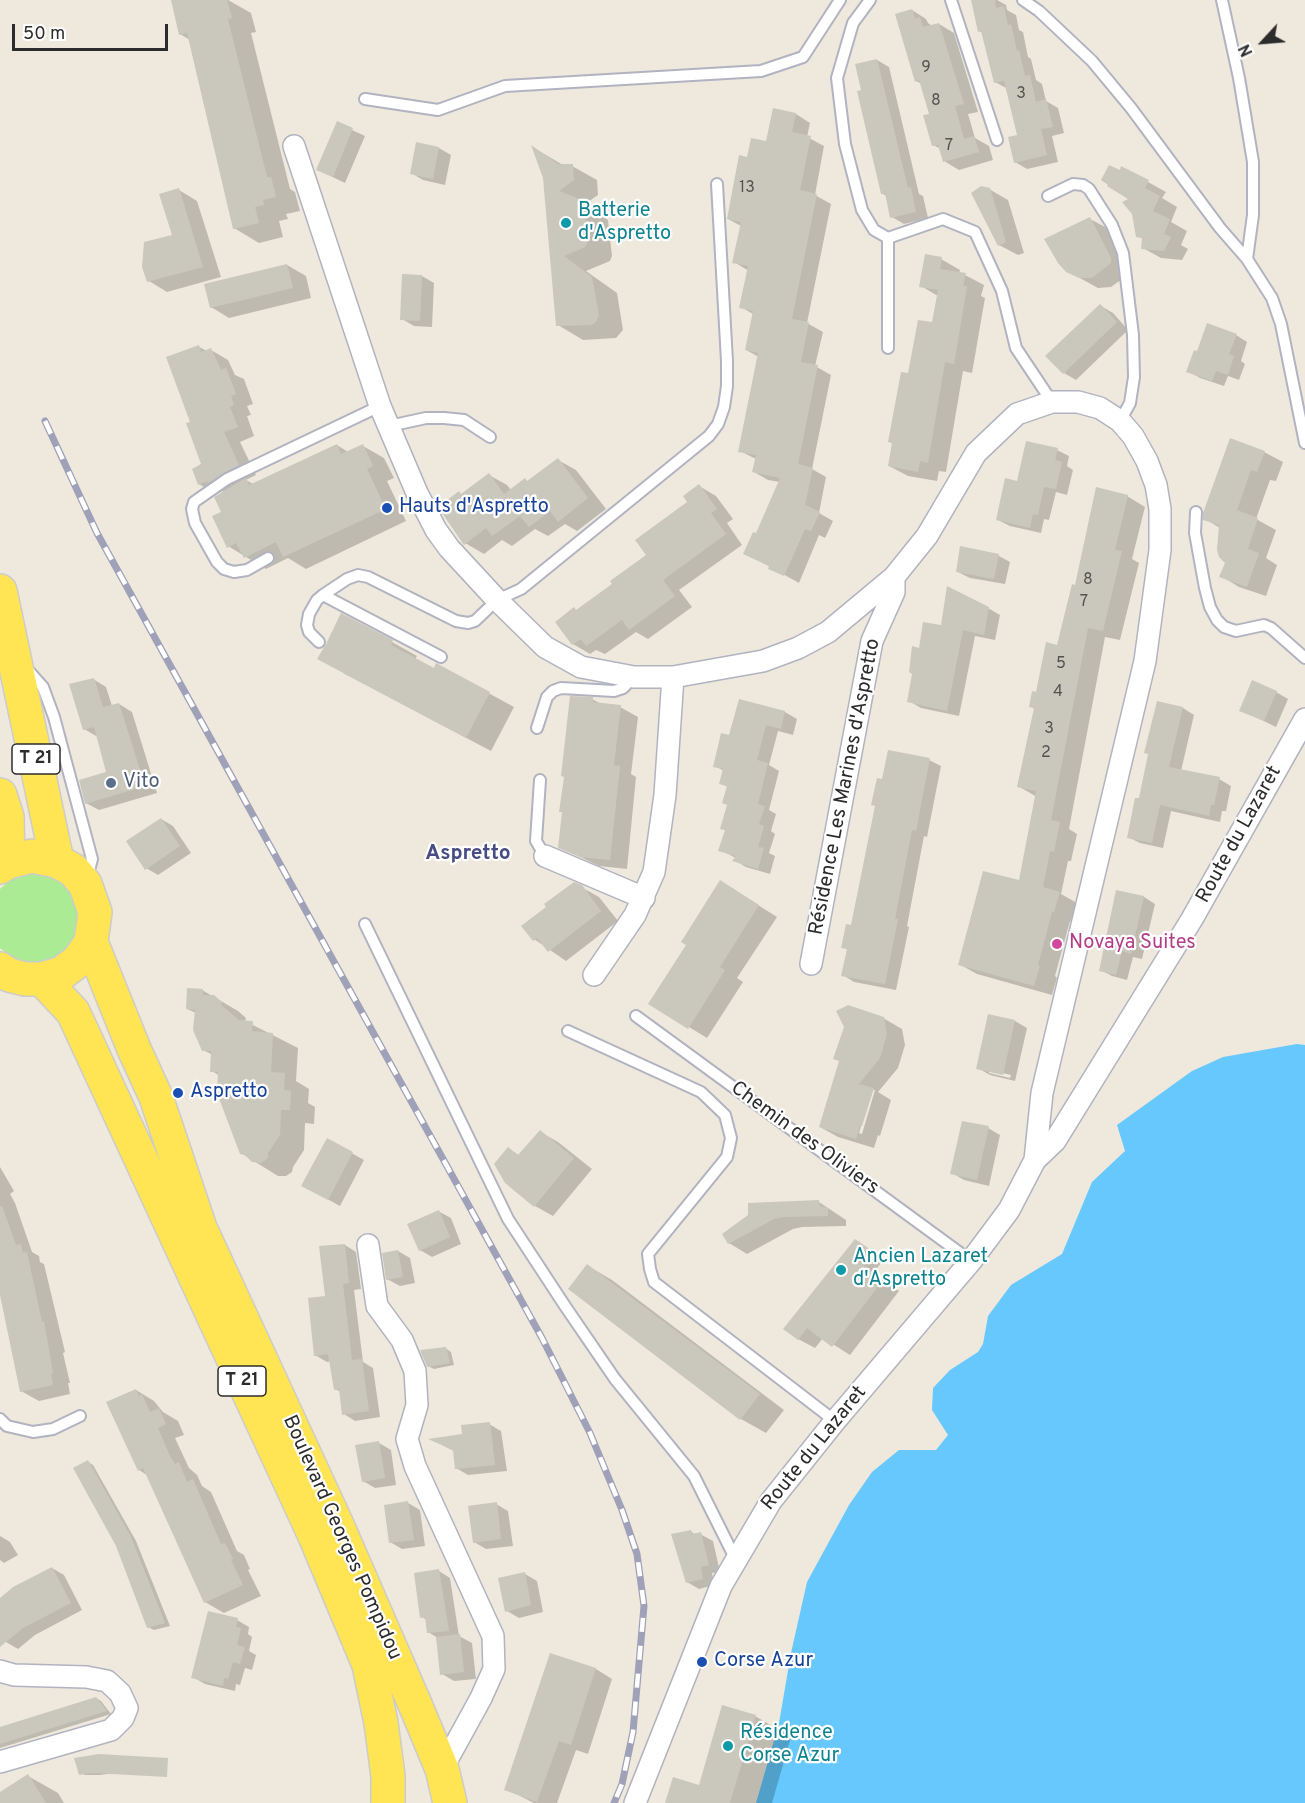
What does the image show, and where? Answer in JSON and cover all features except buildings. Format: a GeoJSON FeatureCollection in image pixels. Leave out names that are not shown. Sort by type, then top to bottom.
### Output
{"type":"FeatureCollection","features":[{"type":"Feature","properties":{"kind":"main road","name":"T 21"},"geometry":{"type":"LineString","coordinates":[[0,591],[57,861]]}},
{"type":"Feature","properties":{"kind":"main road","name":"T 21"},"geometry":{"type":"LineString","coordinates":[[0,795],[7,816],[4,864]]}},
{"type":"Feature","properties":{"kind":"main road"},"geometry":{"type":"LineString","coordinates":[[0,969],[9,975],[25,979],[42,979],[62,973],[79,960],[91,942],[95,912],[86,884],[73,870],[57,861],[32,856],[4,864]]}},
{"type":"Feature","properties":{"kind":"main road","name":"Boulevard Georges Pompidou"},"geometry":{"type":"LineString","coordinates":[[91,942],[130,1040],[156,1097],[200,1228],[337,1525],[442,1769],[450,1803]]}},
{"type":"Feature","properties":{"kind":"main road","name":"Boulevard Georges Pompidou"},"geometry":{"type":"LineString","coordinates":[[42,979],[73,1012],[315,1536],[356,1633],[369,1665],[381,1723],[388,1776],[388,1803]]}},
{"type":"Feature","properties":{"kind":"street"},"geometry":{"type":"LineString","coordinates":[[294,146],[380,406],[417,493],[436,530],[449,548],[497,600],[545,647],[581,667],[634,677],[673,677],[763,661],[798,648],[828,632],[894,578],[927,536],[976,453],[1017,414],[1052,402],[1078,402],[1100,408],[1120,421]]}},
{"type":"Feature","properties":{"kind":"street","name":"Route du Lazaret"},"geometry":{"type":"LineString","coordinates":[[1035,1160],[1042,1093],[1145,661],[1160,550],[1160,509],[1156,485],[1147,461],[1133,436],[1120,421]]}},
{"type":"Feature","properties":{"kind":"street","name":"Résidence Les Marines d'Aspretto"},"geometry":{"type":"LineString","coordinates":[[811,963],[870,653],[878,625],[894,592],[894,578]]}},
{"type":"Feature","properties":{"kind":"street"},"geometry":{"type":"LineString","coordinates":[[594,975],[644,898],[654,872],[662,817],[673,677]]}},
{"type":"Feature","properties":{"kind":"street","name":"Route du Lazaret"},"geometry":{"type":"LineString","coordinates":[[636,1803],[721,1586],[771,1501],[835,1421],[971,1261],[1009,1210],[1035,1160],[1055,1141],[1192,919],[1305,719]]}},
{"type":"Feature","properties":{"kind":"street"},"geometry":{"type":"LineString","coordinates":[[545,856],[644,898]]}},
{"type":"Feature","properties":{"kind":"street"},"geometry":{"type":"LineString","coordinates":[[368,1245],[377,1306],[402,1340],[415,1371],[417,1405],[407,1439],[415,1466],[494,1636],[494,1669],[481,1698],[442,1769]]}},
{"type":"Feature","properties":{"kind":"street"},"geometry":{"type":"LineString","coordinates":[[0,1671],[14,1675],[86,1677],[107,1681],[120,1693],[127,1708],[123,1718],[111,1730],[0,1762]]}},
{"type":"Feature","properties":{"kind":"lane"},"geometry":{"type":"LineString","coordinates":[[365,99],[438,110],[505,86],[761,71],[803,57],[840,0]]}},
{"type":"Feature","properties":{"kind":"lane"},"geometry":{"type":"LineString","coordinates":[[870,0],[853,23],[837,78],[844,144],[862,210],[874,230],[888,238],[943,219],[975,232],[1002,291],[1016,348],[1052,402]]}},
{"type":"Feature","properties":{"kind":"lane"},"geometry":{"type":"LineString","coordinates":[[951,0],[997,140]]}},
{"type":"Feature","properties":{"kind":"lane"},"geometry":{"type":"LineString","coordinates":[[1023,0],[1092,61],[1131,108],[1220,228],[1247,259],[1272,298],[1281,324],[1305,443]]}},
{"type":"Feature","properties":{"kind":"lane"},"geometry":{"type":"LineString","coordinates":[[1222,0],[1239,78],[1253,162],[1253,215],[1247,259]]}},
{"type":"Feature","properties":{"kind":"lane"},"geometry":{"type":"LineString","coordinates":[[319,642],[309,632],[307,625],[309,614],[317,600],[346,579],[358,575],[368,577],[456,621],[468,623],[476,621],[497,600],[521,589],[709,436],[718,424],[725,396],[727,361],[717,184]]}},
{"type":"Feature","properties":{"kind":"lane"},"geometry":{"type":"LineString","coordinates":[[1048,196],[1073,184],[1083,185],[1089,189],[1112,225],[1123,253],[1134,377],[1130,403],[1120,421]]}},
{"type":"Feature","properties":{"kind":"lane"},"geometry":{"type":"LineString","coordinates":[[888,238],[888,348]]}},
{"type":"Feature","properties":{"kind":"lane"},"geometry":{"type":"LineString","coordinates":[[268,558],[247,570],[234,572],[224,569],[217,562],[195,523],[192,509],[194,502],[227,479],[380,406]]}},
{"type":"Feature","properties":{"kind":"lane"},"geometry":{"type":"LineString","coordinates":[[389,426],[426,418],[464,420],[490,437]]}},
{"type":"Feature","properties":{"kind":"lane"},"geometry":{"type":"LineString","coordinates":[[1196,512],[1195,533],[1205,588],[1210,607],[1217,620],[1224,627],[1236,631],[1264,625],[1271,628],[1305,658]]}},
{"type":"Feature","properties":{"kind":"lane"},"geometry":{"type":"LineString","coordinates":[[323,595],[441,657]]}},
{"type":"Feature","properties":{"kind":"lane"},"geometry":{"type":"LineString","coordinates":[[15,657],[43,687],[54,717],[92,859],[86,884]]}},
{"type":"Feature","properties":{"kind":"lane"},"geometry":{"type":"LineString","coordinates":[[537,728],[547,698],[553,690],[561,688],[614,691],[623,688],[634,677]]}},
{"type":"Feature","properties":{"kind":"lane"},"geometry":{"type":"LineString","coordinates":[[540,780],[536,841],[545,856]]}},
{"type":"Feature","properties":{"kind":"lane"},"geometry":{"type":"LineString","coordinates":[[365,924],[508,1219],[615,1379],[694,1476],[736,1561]]}},
{"type":"Feature","properties":{"kind":"lane","name":"Chemin des Oliviers"},"geometry":{"type":"LineString","coordinates":[[636,1016],[971,1261]]}},
{"type":"Feature","properties":{"kind":"lane"},"geometry":{"type":"LineString","coordinates":[[568,1031],[701,1092],[725,1115],[731,1138],[727,1157],[648,1254],[654,1282],[835,1421]]}},
{"type":"Feature","properties":{"kind":"lane"},"geometry":{"type":"LineString","coordinates":[[0,1419],[7,1426],[33,1432],[52,1429],[80,1416]]}},
{"type":"Feature","properties":{"kind":"green space"},"geometry":{"type":"Polygon","coordinates":[[[32,873],[55,879],[65,886],[72,895],[78,918],[77,930],[66,950],[46,962],[34,964],[12,958],[0,948],[0,889],[10,880],[32,873]]]}},
{"type":"Feature","properties":{"kind":"water"},"geometry":{"type":"Polygon","coordinates":[[[1297,1044],[1305,1045],[1305,1803],[756,1803],[779,1723],[791,1653],[807,1582],[849,1505],[872,1472],[899,1450],[936,1450],[948,1435],[932,1410],[933,1388],[950,1370],[978,1352],[983,1344],[988,1316],[1011,1285],[1062,1254],[1092,1182],[1125,1151],[1117,1125],[1192,1071],[1223,1057],[1297,1044]]]}},
{"type":"Feature","properties":{"kind":"railway"},"geometry":{"type":"LineString","coordinates":[[45,421],[97,533],[542,1338],[590,1433],[622,1510],[637,1554],[644,1606],[633,1732],[622,1784],[614,1803]]}},
{"type":"Feature","properties":{"kind":"place","name":"Batterie d'Aspretto"},"geometry":{"type":"Point","coordinates":[566,223]}},
{"type":"Feature","properties":{"kind":"place","name":"Hauts d'Aspretto"},"geometry":{"type":"Point","coordinates":[387,508]}},
{"type":"Feature","properties":{"kind":"place","name":"Vito"},"geometry":{"type":"Point","coordinates":[111,783]}},
{"type":"Feature","properties":{"kind":"place","name":"Novaya Suites"},"geometry":{"type":"Point","coordinates":[1057,944]}},
{"type":"Feature","properties":{"kind":"place","name":"Aspretto"},"geometry":{"type":"Point","coordinates":[178,1093]}},
{"type":"Feature","properties":{"kind":"place","name":"Ancien Lazaret d'Aspretto"},"geometry":{"type":"Point","coordinates":[841,1270]}},
{"type":"Feature","properties":{"kind":"place","name":"Corse Azur"},"geometry":{"type":"Point","coordinates":[702,1662]}},
{"type":"Feature","properties":{"kind":"place","name":"Résidence Corse Azur"},"geometry":{"type":"Point","coordinates":[728,1746]}},
{"type":"Feature","properties":{"kind":"district","name":"Aspretto"},"geometry":{"type":"Point","coordinates":[468,855]}}]}
